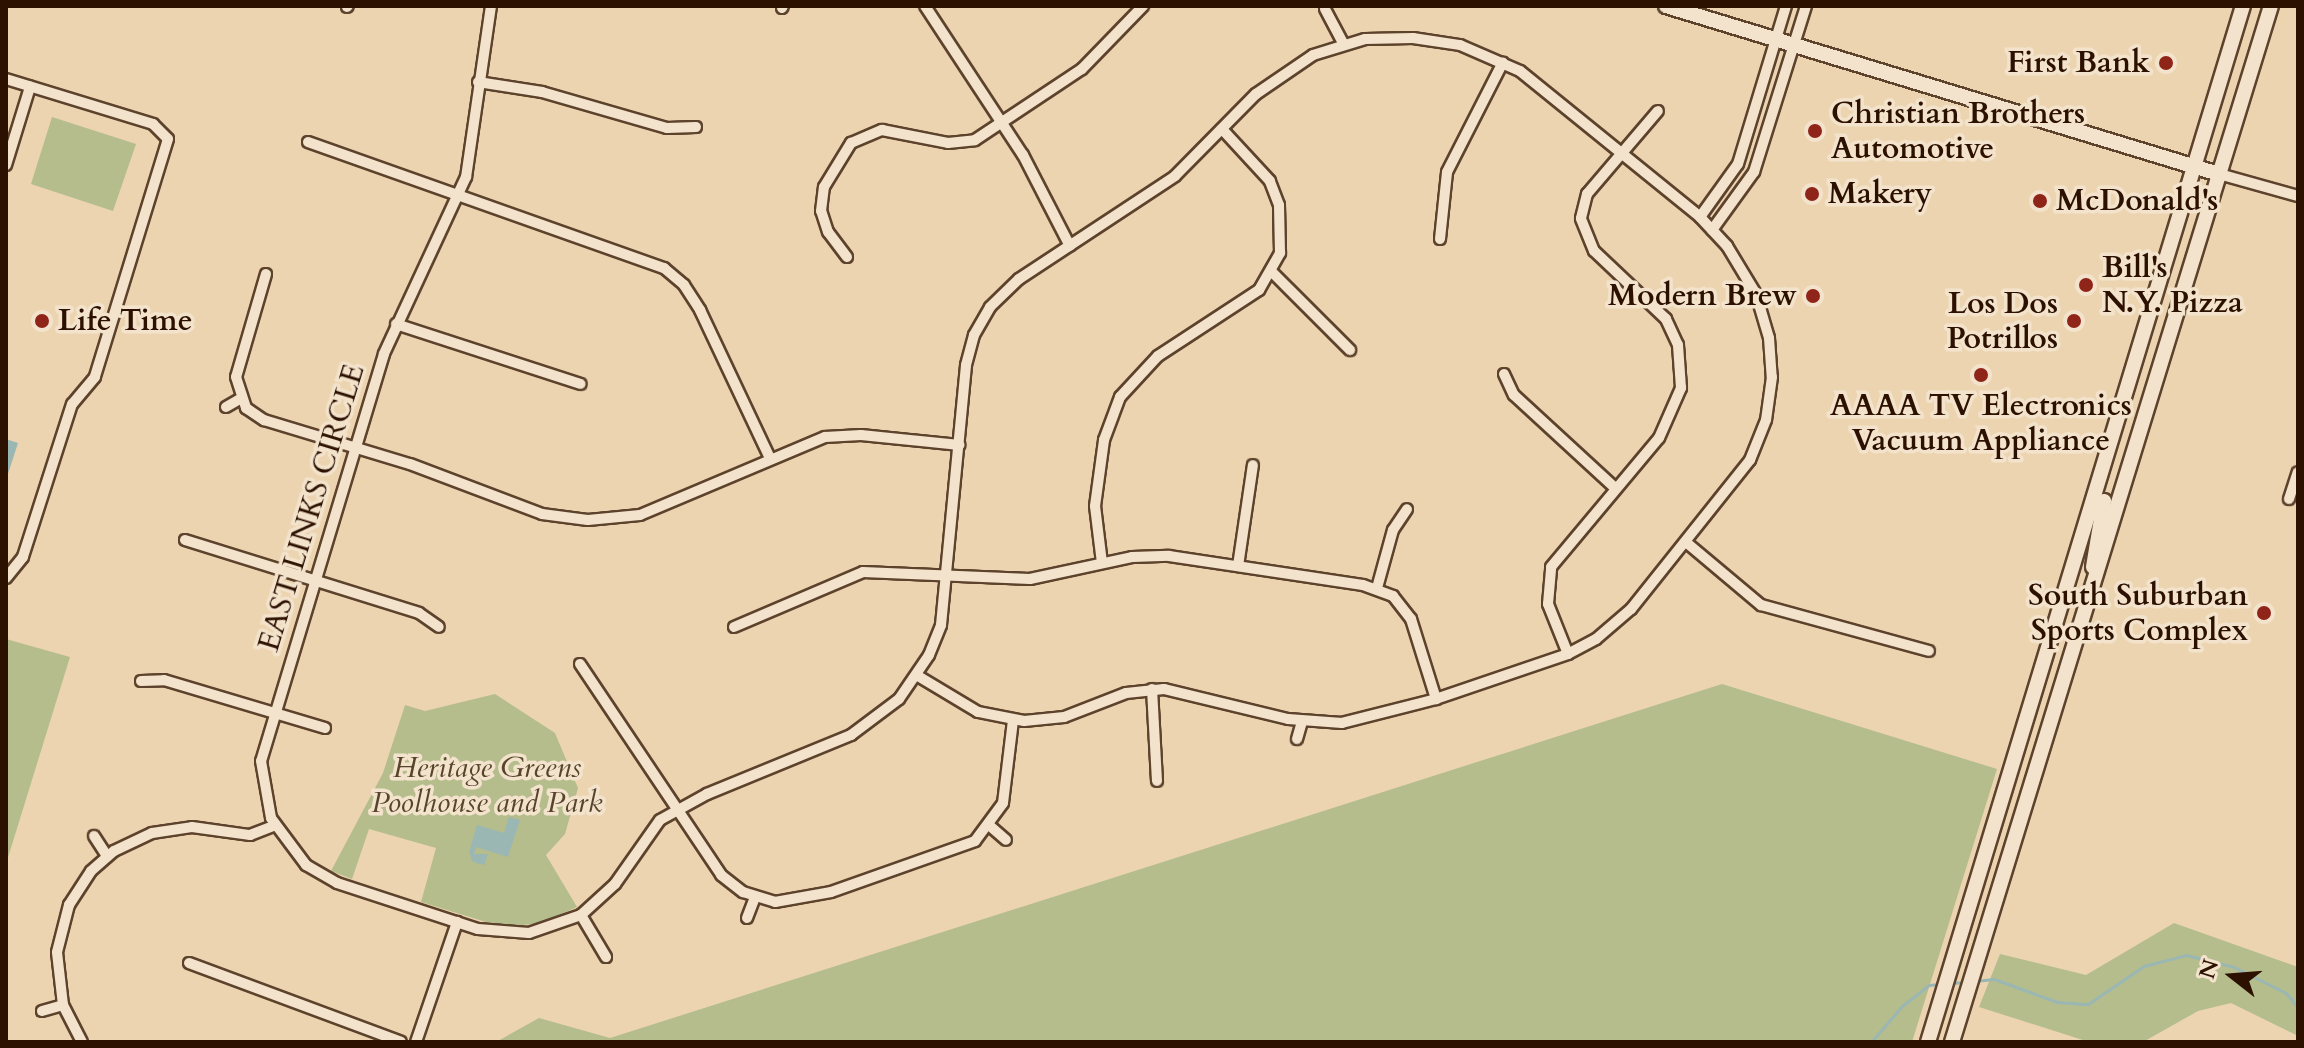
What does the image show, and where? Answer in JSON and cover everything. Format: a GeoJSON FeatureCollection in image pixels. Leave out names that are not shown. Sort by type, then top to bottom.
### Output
{"type":"FeatureCollection","features":[{"type":"Feature","properties":{"kind":"main road"},"geometry":{"type":"LineString","coordinates":[[1666,6],[2193,169],[2219,174]]}},
{"type":"Feature","properties":{"kind":"main road"},"geometry":{"type":"LineString","coordinates":[[1928,1042],[2243,6]]}},
{"type":"Feature","properties":{"kind":"main road"},"geometry":{"type":"LineString","coordinates":[[1952,1042],[2271,6]]}},
{"type":"Feature","properties":{"kind":"main road"},"geometry":{"type":"LineString","coordinates":[[2089,600],[2098,519],[2117,455],[2112,443]]}},
{"type":"Feature","properties":{"kind":"street","name":"EAST LINKS CIRCLE"},"geometry":{"type":"LineString","coordinates":[[491,6],[478,82],[474,143],[461,195],[396,324],[274,712],[261,775],[274,826],[296,857],[318,874],[457,922],[517,934],[555,927],[581,915]]}},
{"type":"Feature","properties":{"kind":"street"},"geometry":{"type":"LineString","coordinates":[[847,257],[828,232],[821,211],[824,187],[851,143],[882,130],[966,143],[1002,123],[1082,69],[1143,6]]}},
{"type":"Feature","properties":{"kind":"street"},"geometry":{"type":"LineString","coordinates":[[1700,217],[1738,164],[1786,6]]}},
{"type":"Feature","properties":{"kind":"street"},"geometry":{"type":"LineString","coordinates":[[1712,230],[1754,172],[1806,6]]}},
{"type":"Feature","properties":{"kind":"street"},"geometry":{"type":"LineString","coordinates":[[928,7],[1002,123],[1070,246]]}},
{"type":"Feature","properties":{"kind":"street"},"geometry":{"type":"LineString","coordinates":[[1325,9],[1343,43]]}},
{"type":"Feature","properties":{"kind":"street"},"geometry":{"type":"LineString","coordinates":[[606,957],[581,915],[615,884],[652,827],[678,808],[851,735],[881,716],[918,676],[941,625],[949,574],[966,365],[980,324],[1019,279],[1151,195],[1272,81],[1343,43],[1395,37],[1434,40],[1503,62],[1536,81],[1700,217],[1738,260],[1760,304],[1770,348],[1771,393],[1750,460],[1687,543],[1619,620],[1568,654],[1436,699],[1361,720],[1302,722],[1191,692],[1152,689],[1126,693],[1064,717],[1013,720],[967,707],[918,676]]}},
{"type":"Feature","properties":{"kind":"street"},"geometry":{"type":"LineString","coordinates":[[1440,239],[1447,172],[1503,62]]}},
{"type":"Feature","properties":{"kind":"street"},"geometry":{"type":"LineString","coordinates":[[6,79],[153,124],[164,129],[168,139],[95,377],[72,404],[23,557],[6,578]]}},
{"type":"Feature","properties":{"kind":"street"},"geometry":{"type":"LineString","coordinates":[[478,82],[542,92],[667,128],[696,127]]}},
{"type":"Feature","properties":{"kind":"street"},"geometry":{"type":"LineString","coordinates":[[6,165],[30,87]]}},
{"type":"Feature","properties":{"kind":"street"},"geometry":{"type":"LineString","coordinates":[[1568,654],[1548,604],[1551,567],[1668,425],[1682,377],[1678,345],[1666,319],[1594,251],[1582,227],[1587,194],[1658,111]]}},
{"type":"Feature","properties":{"kind":"street"},"geometry":{"type":"LineString","coordinates":[[1102,563],[1095,506],[1104,440],[1120,397],[1146,365],[1249,299],[1273,273],[1282,234],[1276,195],[1263,170],[1222,129]]}},
{"type":"Feature","properties":{"kind":"street"},"geometry":{"type":"LineString","coordinates":[[308,142],[636,255],[674,276],[700,310],[770,458]]}},
{"type":"Feature","properties":{"kind":"street"},"geometry":{"type":"LineString","coordinates":[[2219,174],[2298,196]]}},
{"type":"Feature","properties":{"kind":"street"},"geometry":{"type":"LineString","coordinates":[[1273,273],[1350,350]]}},
{"type":"Feature","properties":{"kind":"street"},"geometry":{"type":"LineString","coordinates":[[266,274],[238,364],[240,399],[264,420],[355,447],[542,514],[588,520],[656,510],[770,458],[837,435],[959,445]]}},
{"type":"Feature","properties":{"kind":"street"},"geometry":{"type":"LineString","coordinates":[[396,324],[581,384]]}},
{"type":"Feature","properties":{"kind":"street"},"geometry":{"type":"LineString","coordinates":[[1504,374],[1514,395],[1615,488]]}},
{"type":"Feature","properties":{"kind":"street"},"geometry":{"type":"LineString","coordinates":[[226,407],[240,399]]}},
{"type":"Feature","properties":{"kind":"street"},"geometry":{"type":"LineString","coordinates":[[1238,566],[1253,465]]}},
{"type":"Feature","properties":{"kind":"street"},"geometry":{"type":"LineString","coordinates":[[2289,499],[2298,472]]}},
{"type":"Feature","properties":{"kind":"street"},"geometry":{"type":"LineString","coordinates":[[1377,588],[1396,521],[1407,509]]}},
{"type":"Feature","properties":{"kind":"street"},"geometry":{"type":"LineString","coordinates":[[185,540],[419,613],[439,627]]}},
{"type":"Feature","properties":{"kind":"street"},"geometry":{"type":"LineString","coordinates":[[1687,543],[1743,595],[1761,605],[1929,651]]}},
{"type":"Feature","properties":{"kind":"street"},"geometry":{"type":"LineString","coordinates":[[734,627],[863,572],[1030,579],[1102,563],[1169,556],[1377,588],[1406,609],[1436,699]]}},
{"type":"Feature","properties":{"kind":"street"},"geometry":{"type":"LineString","coordinates":[[580,664],[721,875],[755,897],[785,902],[820,895],[954,852],[990,826],[1007,790],[1013,720]]}},
{"type":"Feature","properties":{"kind":"street"},"geometry":{"type":"LineString","coordinates":[[141,681],[164,680],[325,728]]}},
{"type":"Feature","properties":{"kind":"street"},"geometry":{"type":"LineString","coordinates":[[1152,689],[1157,781]]}},
{"type":"Feature","properties":{"kind":"street"},"geometry":{"type":"LineString","coordinates":[[1297,739],[1302,722]]}},
{"type":"Feature","properties":{"kind":"street"},"geometry":{"type":"LineString","coordinates":[[82,1042],[63,1005],[57,968],[63,920],[78,889],[107,856],[164,830],[205,828],[242,835],[274,826]]}},
{"type":"Feature","properties":{"kind":"street"},"geometry":{"type":"LineString","coordinates":[[990,826],[1006,840]]}},
{"type":"Feature","properties":{"kind":"street"},"geometry":{"type":"LineString","coordinates":[[94,836],[107,856]]}},
{"type":"Feature","properties":{"kind":"street"},"geometry":{"type":"LineString","coordinates":[[747,918],[755,897]]}},
{"type":"Feature","properties":{"kind":"street"},"geometry":{"type":"LineString","coordinates":[[416,1042],[457,922]]}},
{"type":"Feature","properties":{"kind":"street"},"geometry":{"type":"LineString","coordinates":[[189,963],[401,1042]]}},
{"type":"Feature","properties":{"kind":"street"},"geometry":{"type":"LineString","coordinates":[[42,1011],[63,1005]]}},
{"type":"Feature","properties":{"kind":"green space"},"geometry":{"type":"Polygon","coordinates":[[[52,117],[136,144],[113,211],[31,184],[52,117]]]}},
{"type":"Feature","properties":{"kind":"green space"},"geometry":{"type":"Polygon","coordinates":[[[6,639],[70,657],[6,864],[6,639]]]}},
{"type":"Feature","properties":{"kind":"green space"},"geometry":{"type":"Polygon","coordinates":[[[1722,684],[1997,769],[1912,1042],[496,1042],[539,1018],[610,1038],[1722,684]]]}},
{"type":"Feature","properties":{"kind":"green space","name":"Heritage Greens Poolhouse and Park"},"geometry":{"type":"Polygon","coordinates":[[[495,694],[555,733],[578,788],[565,834],[546,855],[577,907],[541,923],[502,927],[421,902],[436,848],[369,829],[352,879],[331,871],[383,773],[405,705],[425,711],[495,694]]]}},
{"type":"Feature","properties":{"kind":"green space"},"geometry":{"type":"Polygon","coordinates":[[[2174,923],[2298,967],[2298,1036],[2231,1003],[2198,1011],[2143,1042],[2089,1042],[1979,1007],[2000,954],[2086,975],[2174,923]]]}},
{"type":"Feature","properties":{"kind":"water"},"geometry":{"type":"Polygon","coordinates":[[[6,439],[18,443],[6,480],[6,439]]]}},
{"type":"Feature","properties":{"kind":"water"},"geometry":{"type":"Polygon","coordinates":[[[509,817],[520,820],[508,857],[476,847],[474,854],[488,854],[484,865],[473,862],[469,852],[477,825],[504,833],[509,817]]]}},
{"type":"Feature","properties":{"kind":"waterway"},"geometry":{"type":"LineString","coordinates":[[1975,981],[1994,979],[2057,1002],[2088,1004],[2144,966],[2186,955],[2234,967],[2286,993],[2298,1008]]}},
{"type":"Feature","properties":{"kind":"waterway"},"geometry":{"type":"LineString","coordinates":[[1951,983],[1967,982]]}},
{"type":"Feature","properties":{"kind":"waterway"},"geometry":{"type":"LineString","coordinates":[[1871,1042],[1902,1006],[1929,985],[1939,984]]}},
{"type":"Feature","properties":{"kind":"place","name":"First Bank"},"geometry":{"type":"Point","coordinates":[2166,63]}},
{"type":"Feature","properties":{"kind":"place","name":"Christian Brothers Automotive"},"geometry":{"type":"Point","coordinates":[1815,131]}},
{"type":"Feature","properties":{"kind":"place","name":"Makery"},"geometry":{"type":"Point","coordinates":[1812,194]}},
{"type":"Feature","properties":{"kind":"place","name":"McDonald's"},"geometry":{"type":"Point","coordinates":[2040,201]}},
{"type":"Feature","properties":{"kind":"place","name":"Bill's N.Y. Pizza"},"geometry":{"type":"Point","coordinates":[2086,285]}},
{"type":"Feature","properties":{"kind":"place","name":"Modern Brew"},"geometry":{"type":"Point","coordinates":[1813,296]}},
{"type":"Feature","properties":{"kind":"place","name":"Life Time"},"geometry":{"type":"Point","coordinates":[42,321]}},
{"type":"Feature","properties":{"kind":"place","name":"Los Dos Potrillos"},"geometry":{"type":"Point","coordinates":[2074,321]}},
{"type":"Feature","properties":{"kind":"place","name":"AAAA TV Electronics Vacuum Appliance"},"geometry":{"type":"Point","coordinates":[1981,375]}},
{"type":"Feature","properties":{"kind":"place","name":"South Suburban Sports Complex"},"geometry":{"type":"Point","coordinates":[2264,613]}}]}
